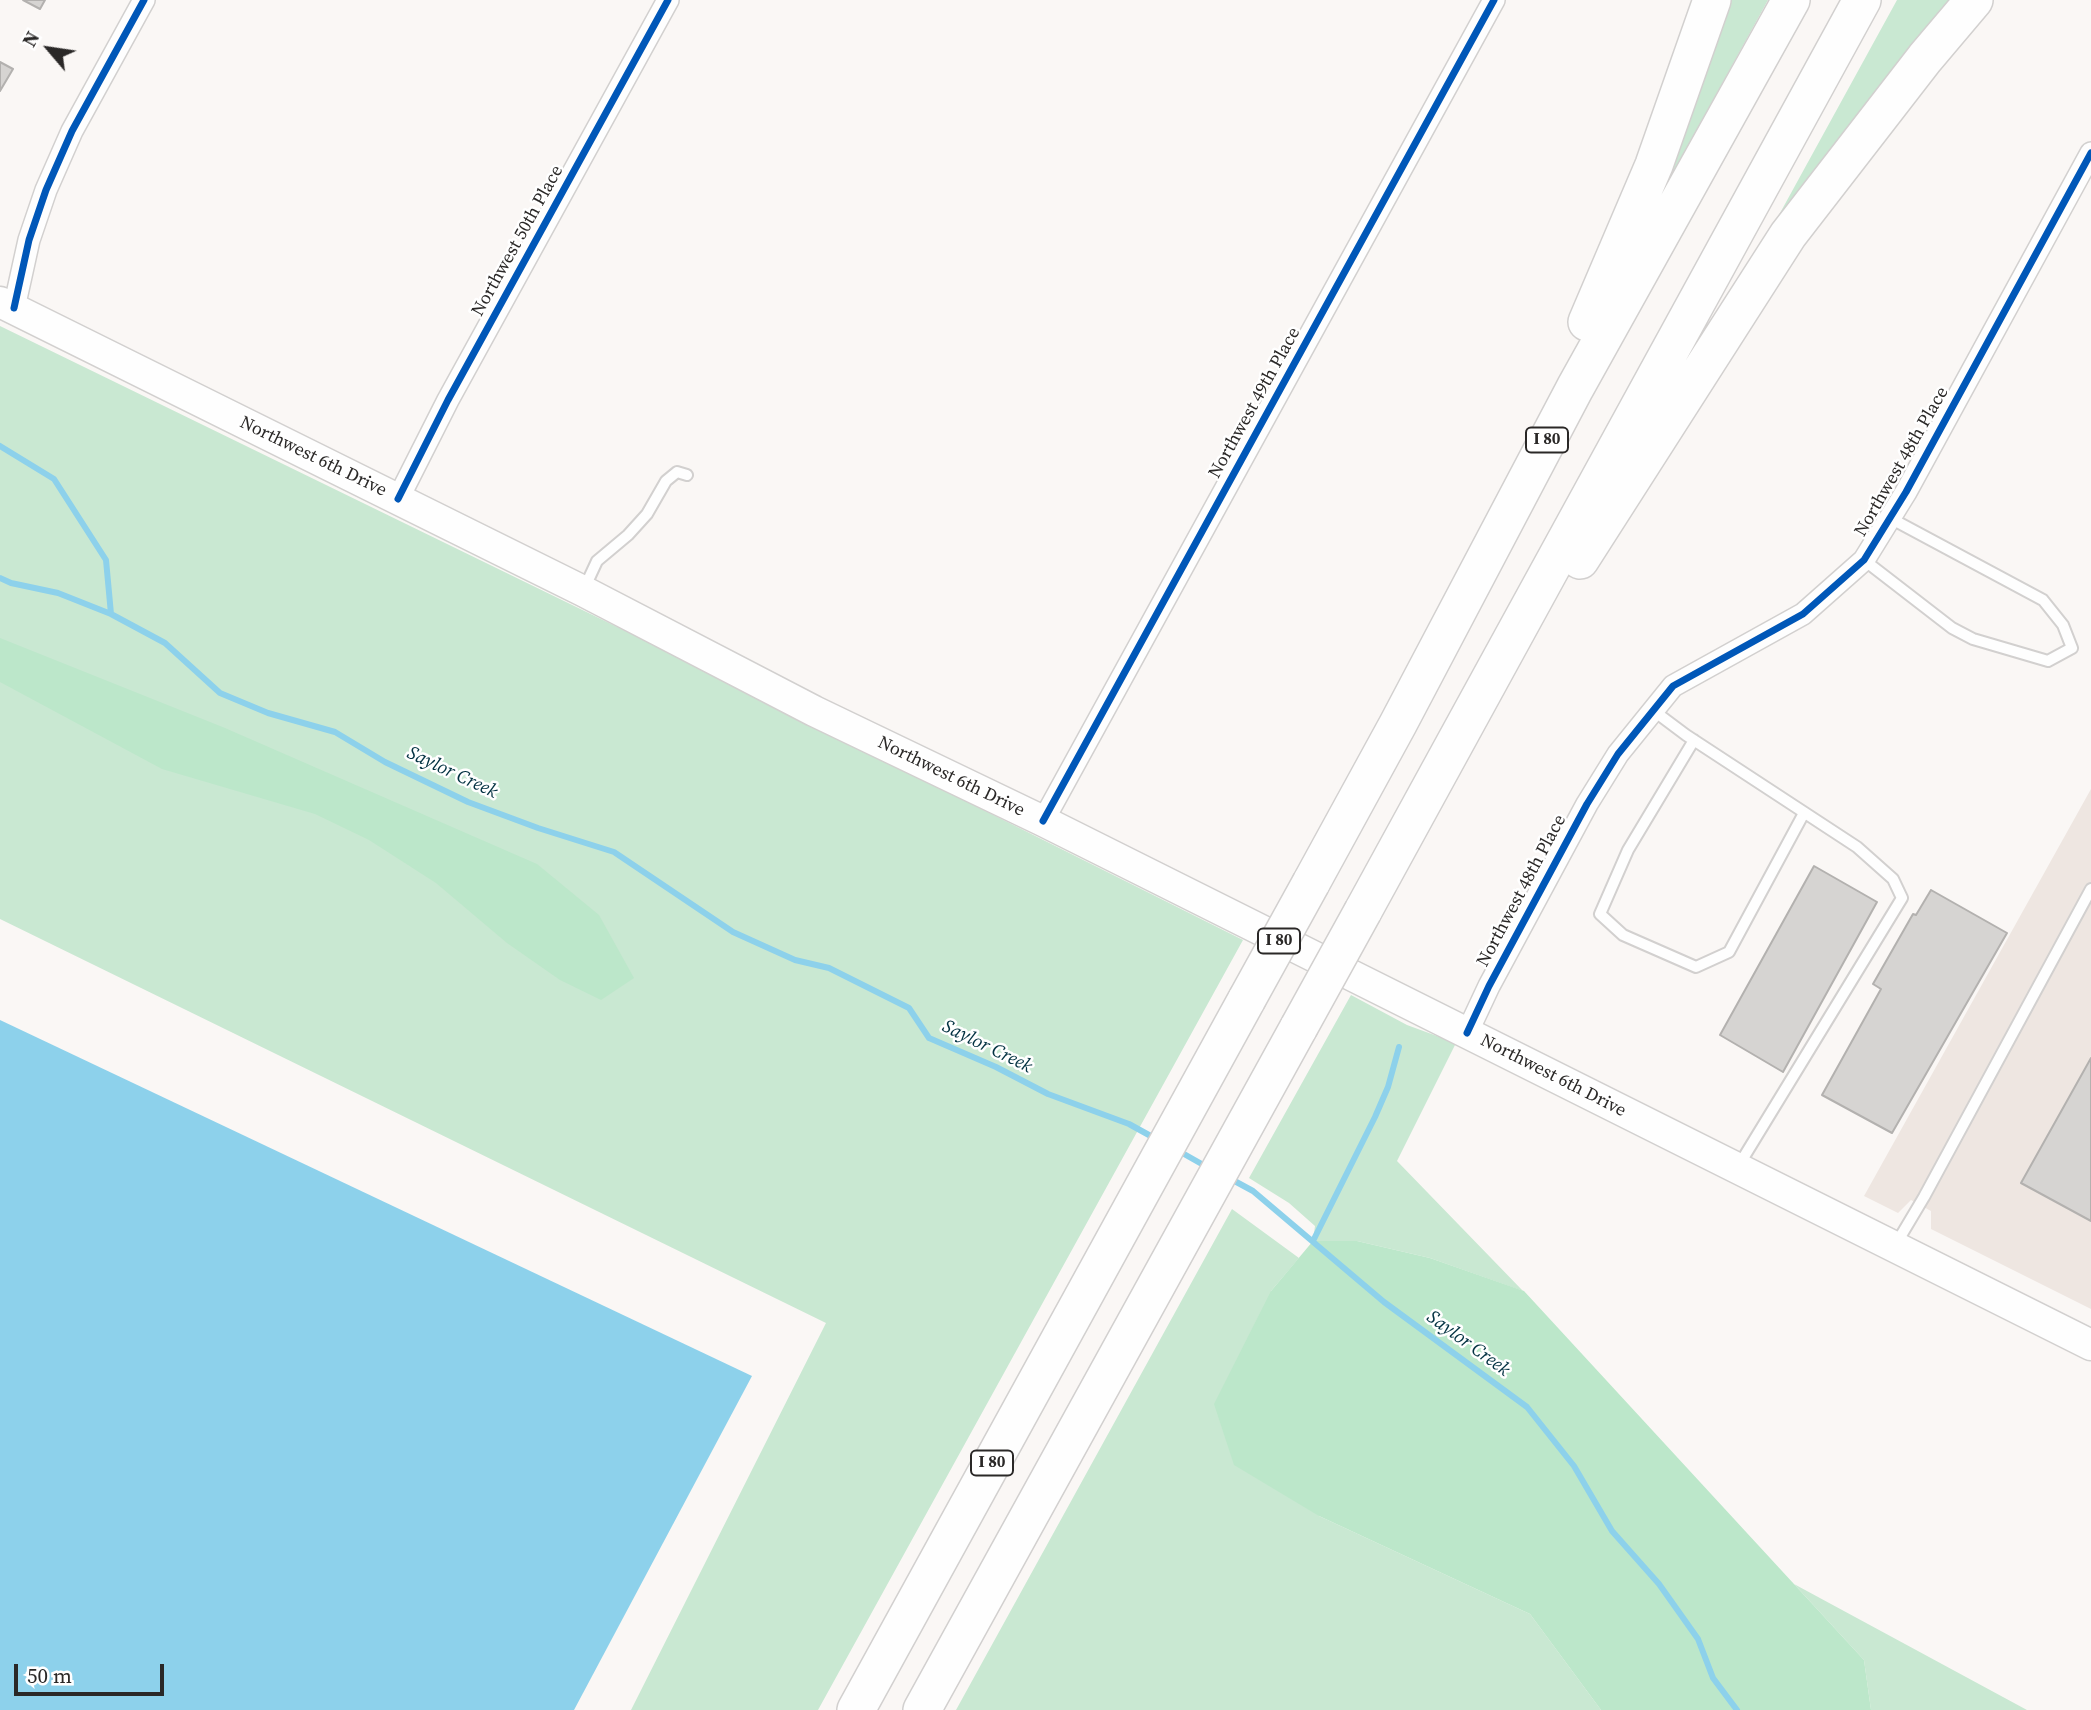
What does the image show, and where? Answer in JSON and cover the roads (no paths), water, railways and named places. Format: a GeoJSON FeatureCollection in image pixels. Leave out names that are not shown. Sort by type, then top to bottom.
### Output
{"type":"FeatureCollection","features":[{"type":"Feature","properties":{"kind":"highway"},"geometry":{"type":"LineString","coordinates":[[1398,724],[1508,477],[1595,304],[1654,166],[1712,0]]}},
{"type":"Feature","properties":{"kind":"highway","name":"I 80"},"geometry":{"type":"LineString","coordinates":[[856,1710],[1311,884],[1575,388],[1791,0]]}},
{"type":"Feature","properties":{"kind":"highway"},"geometry":{"type":"LineString","coordinates":[[922,1710],[1862,0]]}},
{"type":"Feature","properties":{"kind":"highway"},"geometry":{"type":"LineString","coordinates":[[1442,768],[1589,547],[1788,235],[1925,58],[1974,0]]}},
{"type":"Feature","properties":{"kind":"main road","name":"Northwest 6th Drive"},"geometry":{"type":"LineString","coordinates":[[7,305],[583,591],[814,711],[1043,821],[2091,1345]]}},
{"type":"Feature","properties":{"kind":"street"},"geometry":{"type":"LineString","coordinates":[[7,305],[46,190],[72,131],[144,0]]}},
{"type":"Feature","properties":{"kind":"street","name":"Northwest 50th Place"},"geometry":{"type":"LineString","coordinates":[[398,499],[448,400],[668,0]]}},
{"type":"Feature","properties":{"kind":"street","name":"Northwest 49th Place"},"geometry":{"type":"LineString","coordinates":[[1043,821],[1494,0]]}},
{"type":"Feature","properties":{"kind":"street","name":"Northwest 48th Place"},"geometry":{"type":"LineString","coordinates":[[1467,1033],[1489,986],[1587,804],[1618,754],[1673,686],[1803,614],[1864,560],[1906,492],[2091,153]]}},
{"type":"Feature","properties":{"kind":"lane"},"geometry":{"type":"LineString","coordinates":[[583,591],[597,561],[628,535],[647,514],[666,481],[677,472],[687,475]]}},
{"type":"Feature","properties":{"kind":"lane"},"geometry":{"type":"LineString","coordinates":[[1864,560],[1952,628],[1973,639],[2048,661],[2072,648],[2063,625],[2043,600],[1890,518]]}},
{"type":"Feature","properties":{"kind":"lane"},"geometry":{"type":"LineString","coordinates":[[1654,711],[1857,847],[1894,879],[1902,898],[1737,1168]]}},
{"type":"Feature","properties":{"kind":"lane"},"geometry":{"type":"LineString","coordinates":[[1694,740],[1628,850],[1600,914],[1623,935],[1696,967],[1729,952],[1804,813]]}},
{"type":"Feature","properties":{"kind":"lane"},"geometry":{"type":"LineString","coordinates":[[1894,1246],[1931,1186],[2091,888]]}},
{"type":"Feature","properties":{"kind":"water"},"geometry":{"type":"Polygon","coordinates":[[[0,1020],[752,1376],[574,1710],[0,1710],[0,1020]]]}},
{"type":"Feature","properties":{"kind":"waterway"},"geometry":{"type":"LineString","coordinates":[[0,446],[54,479],[106,560],[111,614]]}},
{"type":"Feature","properties":{"kind":"waterway","name":"Saylor Creek"},"geometry":{"type":"LineString","coordinates":[[0,578],[58,593],[111,614],[165,643],[220,693],[268,713],[335,732],[385,762],[468,802],[614,852],[733,932],[795,960],[829,968],[909,1008],[929,1038],[996,1067],[1048,1094],[1129,1124],[1158,1140]]}},
{"type":"Feature","properties":{"kind":"waterway"},"geometry":{"type":"LineString","coordinates":[[1313,1241],[1375,1117],[1388,1087],[1399,1047]]}},
{"type":"Feature","properties":{"kind":"waterway","name":"Saylor Creek"},"geometry":{"type":"LineString","coordinates":[[1177,1150],[1207,1167]]}},
{"type":"Feature","properties":{"kind":"waterway","name":"Saylor Creek"},"geometry":{"type":"LineString","coordinates":[[1229,1178],[1253,1191],[1384,1302],[1527,1407],[1574,1466],[1612,1531],[1659,1584],[1698,1639],[1713,1678],[1737,1710]]}}]}
